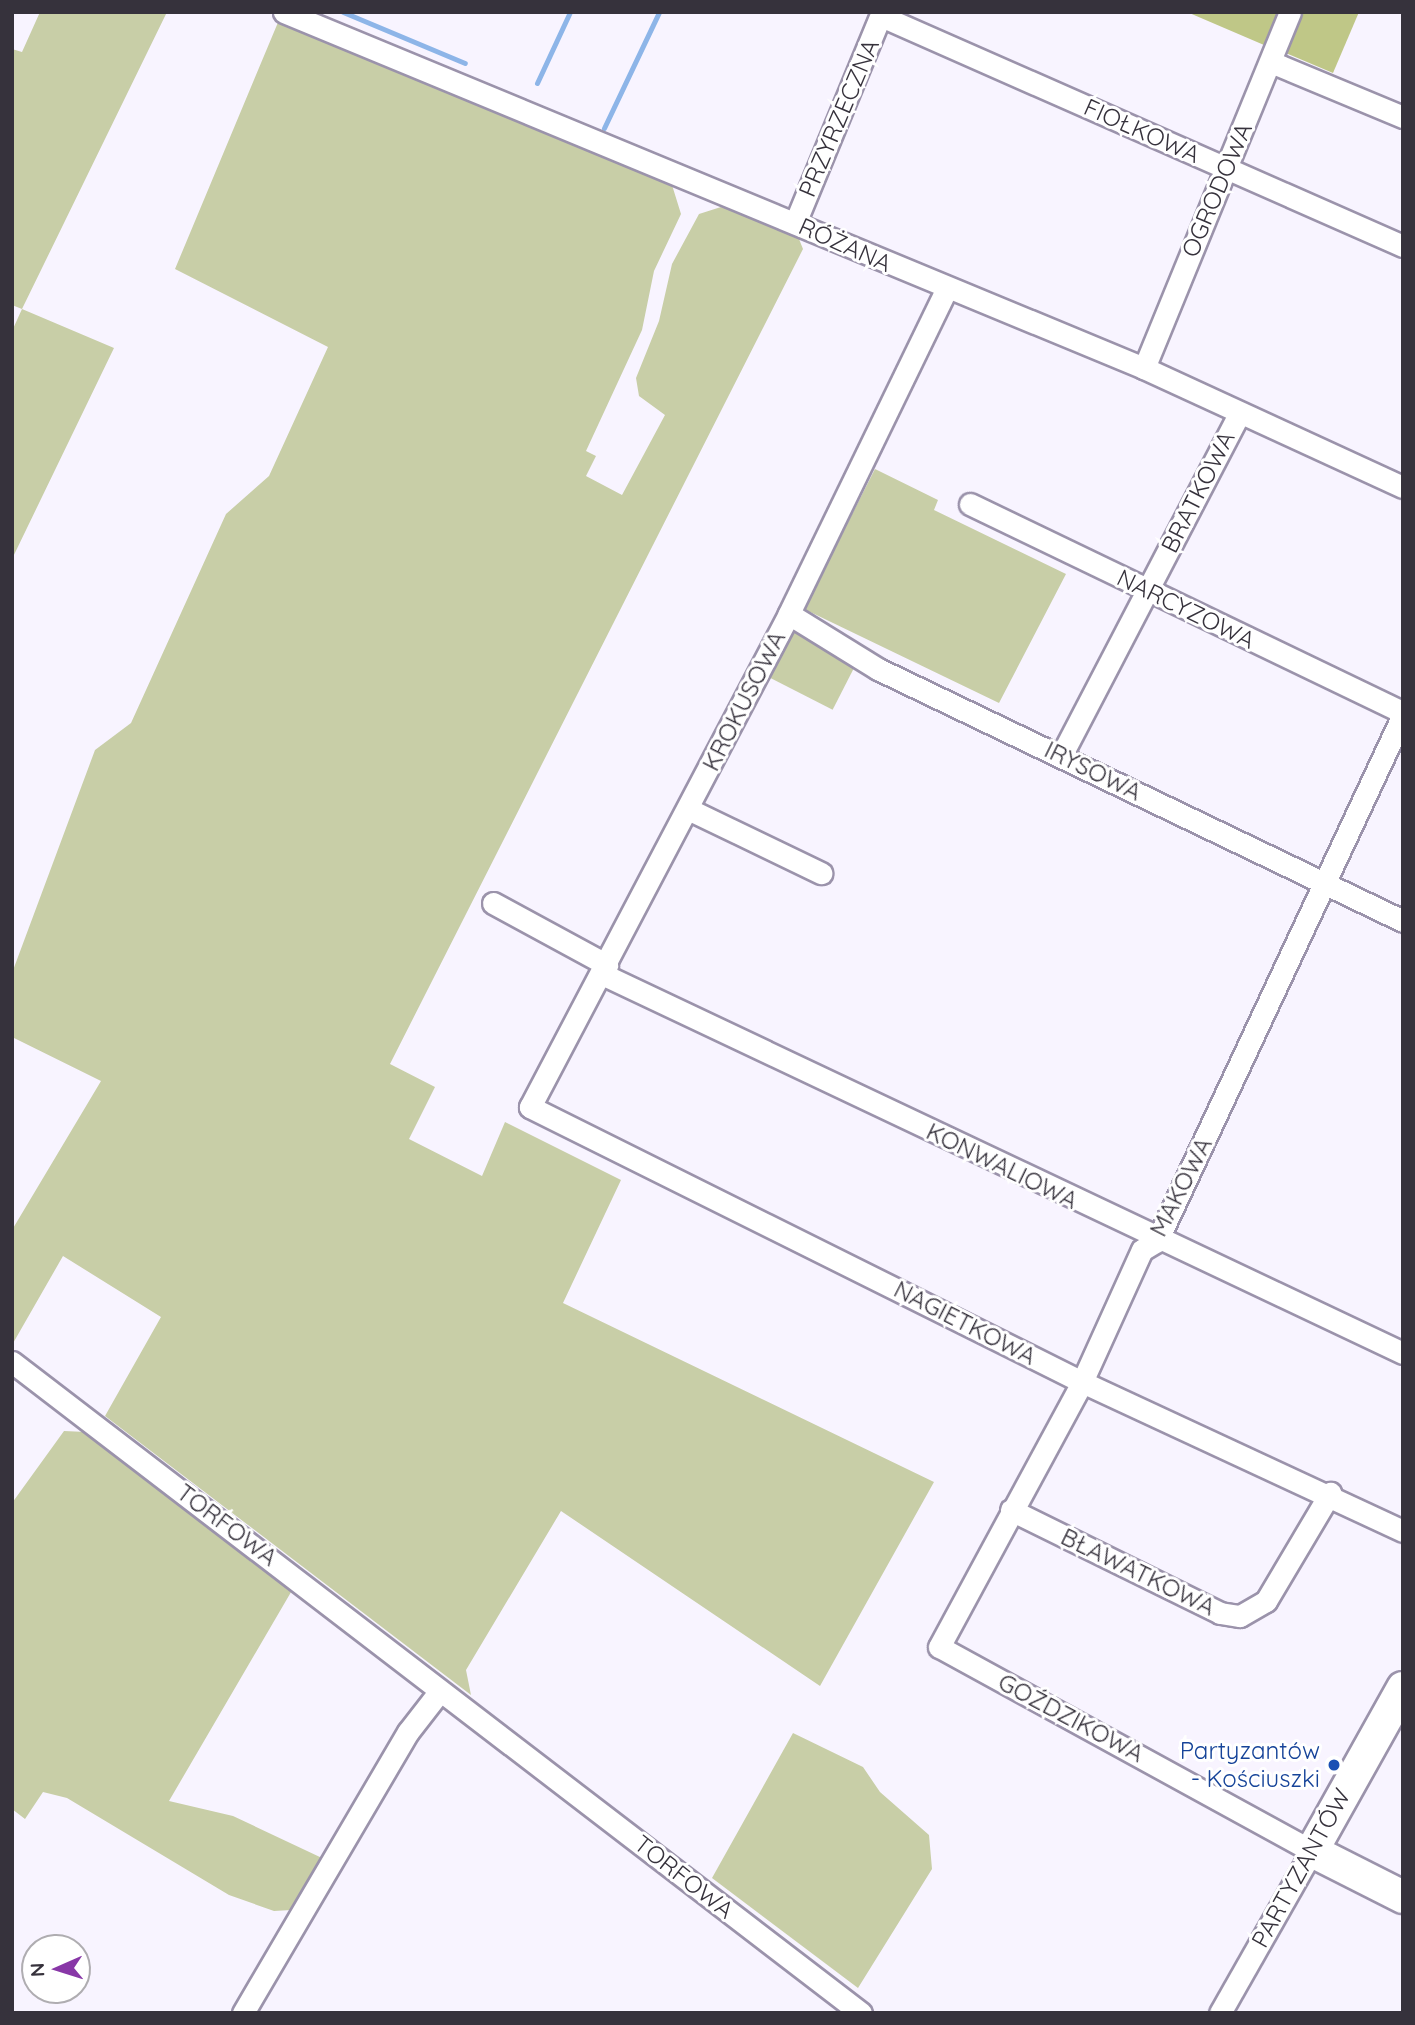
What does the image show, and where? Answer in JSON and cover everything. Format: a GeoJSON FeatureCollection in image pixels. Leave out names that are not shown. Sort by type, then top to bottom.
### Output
{"type":"FeatureCollection","features":[{"type":"Feature","properties":{"kind":"street","name":"RÓŻANA"},"geometry":{"type":"LineString","coordinates":[[284,12],[795,223],[946,290],[1144,368],[1239,414],[1403,487]]}},
{"type":"Feature","properties":{"kind":"street","name":"OGRODOWA"},"geometry":{"type":"LineString","coordinates":[[1144,368],[1290,12]]}},
{"type":"Feature","properties":{"kind":"street","name":"PRZYRZECZNA"},"geometry":{"type":"LineString","coordinates":[[795,223],[882,14]]}},
{"type":"Feature","properties":{"kind":"street","name":"FIOŁKOWA"},"geometry":{"type":"LineString","coordinates":[[882,14],[1403,246]]}},
{"type":"Feature","properties":{"kind":"street"},"geometry":{"type":"LineString","coordinates":[[1271,62],[1403,117]]}},
{"type":"Feature","properties":{"kind":"street","name":"KROKUSOWA"},"geometry":{"type":"LineString","coordinates":[[530,1107],[605,970],[789,614],[946,290]]}},
{"type":"Feature","properties":{"kind":"street","name":"BRATKOWA"},"geometry":{"type":"LineString","coordinates":[[1061,756],[1239,414]]}},
{"type":"Feature","properties":{"kind":"street","name":"NARCYZOWA"},"geometry":{"type":"LineString","coordinates":[[970,504],[1146,592],[1403,713]]}},
{"type":"Feature","properties":{"kind":"street","name":"IRYSOWA"},"geometry":{"type":"LineString","coordinates":[[789,614],[878,669],[1403,921]]}},
{"type":"Feature","properties":{"kind":"street","name":"MAKOWA"},"geometry":{"type":"LineString","coordinates":[[939,1647],[1082,1382],[1142,1250],[1157,1241],[1328,885],[1403,713]]}},
{"type":"Feature","properties":{"kind":"street"},"geometry":{"type":"LineString","coordinates":[[688,809],[821,873]]}},
{"type":"Feature","properties":{"kind":"street","name":"KONWALIOWA"},"geometry":{"type":"LineString","coordinates":[[493,903],[605,970],[1157,1241],[1403,1353]]}},
{"type":"Feature","properties":{"kind":"street","name":"NAGIETKOWA"},"geometry":{"type":"LineString","coordinates":[[530,1107],[1082,1382],[1330,1493],[1403,1531]]}},
{"type":"Feature","properties":{"kind":"street","name":"TORFOWA"},"geometry":{"type":"LineString","coordinates":[[12,1362],[861,2013]]}},
{"type":"Feature","properties":{"kind":"street","name":"BŁAWATKOWA"},"geometry":{"type":"LineString","coordinates":[[1011,1510],[1220,1613],[1240,1616],[1266,1601],[1330,1493]]}},
{"type":"Feature","properties":{"kind":"street","name":"GOŹDZIKOWA"},"geometry":{"type":"LineString","coordinates":[[939,1647],[1312,1851]]}},
{"type":"Feature","properties":{"kind":"street","name":"PARTYZANTÓW"},"geometry":{"type":"LineString","coordinates":[[1220,2013],[1403,1688]]}},
{"type":"Feature","properties":{"kind":"street"},"geometry":{"type":"LineString","coordinates":[[243,2013],[408,1732],[439,1692]]}},
{"type":"Feature","properties":{"kind":"street"},"geometry":{"type":"LineString","coordinates":[[1312,1851],[1403,1897]]}},
{"type":"Feature","properties":{"kind":"green space"},"geometry":{"type":"Polygon","coordinates":[[[40,12],[167,12],[22,309],[12,305],[12,49],[22,52],[40,12]]]}},
{"type":"Feature","properties":{"kind":"green space"},"geometry":{"type":"Polygon","coordinates":[[[1187,12],[1278,12],[1264,45],[1187,12]]]}},
{"type":"Feature","properties":{"kind":"green space"},"geometry":{"type":"Polygon","coordinates":[[[1298,12],[1359,12],[1333,73],[1281,51],[1298,12]]]}},
{"type":"Feature","properties":{"kind":"green space"},"geometry":{"type":"Polygon","coordinates":[[[279,20],[672,185],[681,214],[654,271],[642,330],[586,451],[596,456],[586,476],[622,495],[665,415],[639,396],[636,378],[659,321],[672,264],[699,214],[721,207],[749,214],[799,239],[803,249],[390,1064],[435,1087],[409,1139],[482,1176],[505,1122],[621,1180],[563,1303],[934,1482],[820,1686],[561,1511],[466,1670],[471,1695],[105,1416],[161,1317],[63,1256],[12,1345],[12,1230],[101,1081],[12,1037],[12,973],[95,750],[131,723],[226,514],[269,476],[328,347],[175,269],[279,20]]]}},
{"type":"Feature","properties":{"kind":"green space"},"geometry":{"type":"Polygon","coordinates":[[[22,309],[114,348],[12,559],[12,331],[22,309]]]}},
{"type":"Feature","properties":{"kind":"green space"},"geometry":{"type":"Polygon","coordinates":[[[875,469],[938,500],[934,510],[1066,574],[999,703],[804,609],[875,469]]]}},
{"type":"Feature","properties":{"kind":"green space"},"geometry":{"type":"Polygon","coordinates":[[[793,629],[857,662],[833,710],[768,677],[793,629]]]}},
{"type":"Feature","properties":{"kind":"green space"},"geometry":{"type":"Polygon","coordinates":[[[64,1431],[86,1432],[294,1587],[169,1801],[233,1816],[322,1858],[291,1910],[274,1911],[229,1895],[67,1798],[43,1792],[25,1819],[12,1809],[12,1503],[64,1431]]]}},
{"type":"Feature","properties":{"kind":"green space"},"geometry":{"type":"Polygon","coordinates":[[[793,1733],[863,1767],[880,1792],[929,1835],[932,1869],[858,1988],[712,1878],[793,1733]]]}},
{"type":"Feature","properties":{"kind":"waterway"},"geometry":{"type":"LineString","coordinates":[[343,12],[465,63]]}},
{"type":"Feature","properties":{"kind":"waterway"},"geometry":{"type":"LineString","coordinates":[[537,83],[570,12]]}},
{"type":"Feature","properties":{"kind":"waterway"},"geometry":{"type":"LineString","coordinates":[[604,128],[659,12]]}},
{"type":"Feature","properties":{"kind":"place","name":"Partyzantów - Kościuszki"},"geometry":{"type":"Point","coordinates":[1334,1765]}}]}
